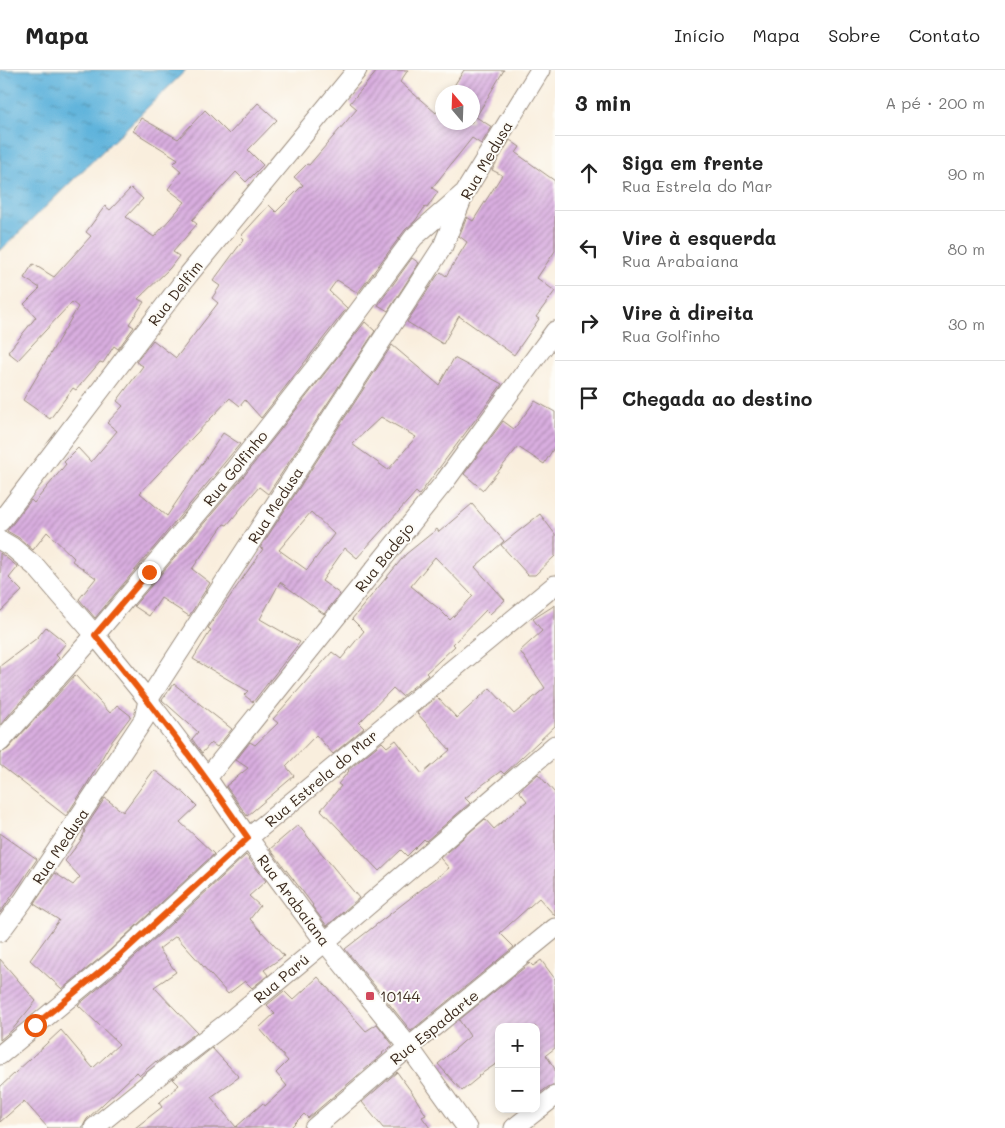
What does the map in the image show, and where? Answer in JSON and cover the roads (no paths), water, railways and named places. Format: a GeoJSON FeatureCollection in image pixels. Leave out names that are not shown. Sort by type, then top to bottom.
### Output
{"type":"FeatureCollection","features":[{"type":"Feature","properties":{"kind":"street","name":"Rua Delfim"},"geometry":{"type":"LineString","coordinates":[[0,522],[189,274],[357,70]]}},
{"type":"Feature","properties":{"kind":"street","name":"Rua Medusa"},"geometry":{"type":"LineString","coordinates":[[0,932],[23,901],[144,719],[148,700],[443,246],[465,192],[540,70]]}},
{"type":"Feature","properties":{"kind":"street","name":"Rua Golfinho"},"geometry":{"type":"LineString","coordinates":[[0,742],[95,635],[235,469],[341,335],[414,237],[465,192]]}},
{"type":"Feature","properties":{"kind":"street","name":"Rua Badejo"},"geometry":{"type":"LineString","coordinates":[[207,778],[446,480],[555,331]]}},
{"type":"Feature","properties":{"kind":"street","name":"Rua Arabaiana"},"geometry":{"type":"LineString","coordinates":[[0,540],[12,547],[37,568],[148,700],[207,778],[248,838],[325,942],[409,1047],[467,1128]]}},
{"type":"Feature","properties":{"kind":"street","name":"Rua Estrela do Mar"},"geometry":{"type":"LineString","coordinates":[[0,1055],[117,958],[248,838],[555,585]]}},
{"type":"Feature","properties":{"kind":"street","name":"Rua Parú"},"geometry":{"type":"LineString","coordinates":[[94,1128],[232,1019],[325,942],[555,745]]}},
{"type":"Feature","properties":{"kind":"street","name":"Rua Espadarte"},"geometry":{"type":"LineString","coordinates":[[314,1128],[409,1047],[555,928]]}},
{"type":"Feature","properties":{"kind":"street"},"geometry":{"type":"LineString","coordinates":[[514,1128],[555,1096]]}},
{"type":"Feature","properties":{"kind":"water"},"geometry":{"type":"Polygon","coordinates":[[[0,70],[186,70],[0,251],[0,70]]]}},
{"type":"Feature","properties":{"kind":"place","name":"10144"},"geometry":{"type":"Point","coordinates":[370,996]}}]}
